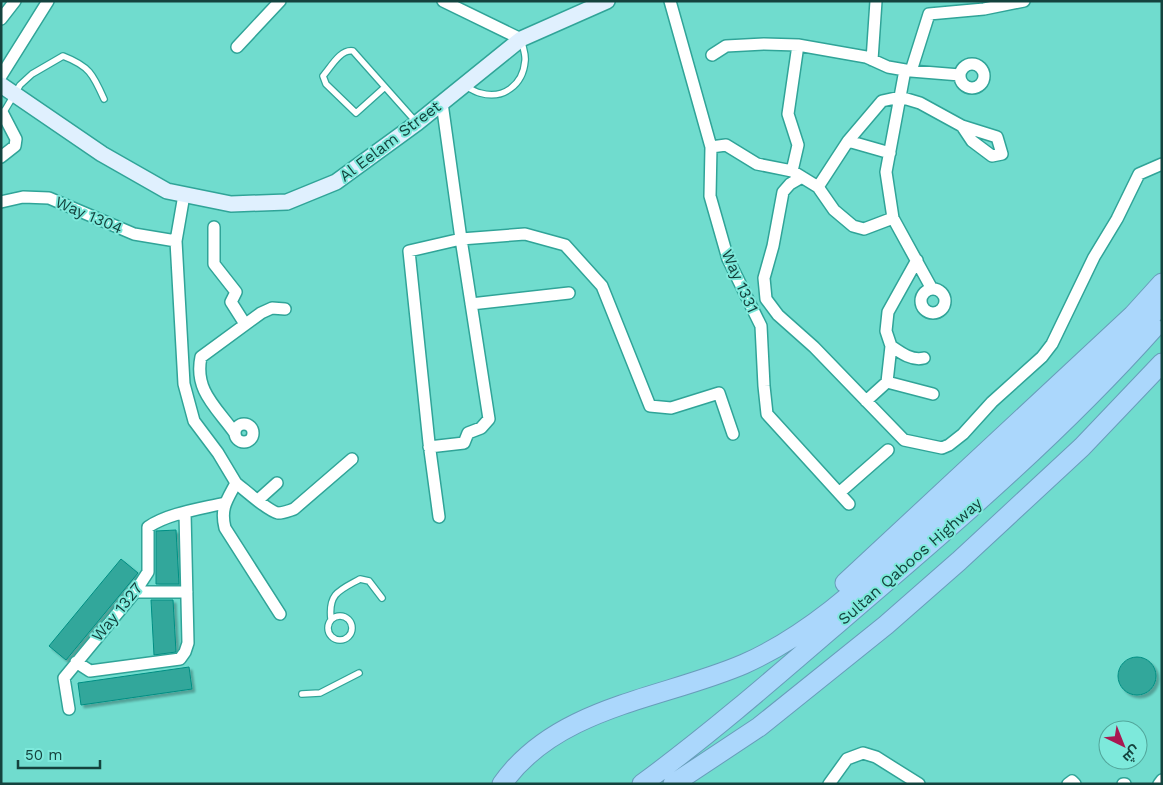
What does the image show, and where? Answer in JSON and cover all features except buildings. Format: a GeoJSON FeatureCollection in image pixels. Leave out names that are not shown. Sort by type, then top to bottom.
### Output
{"type":"FeatureCollection","features":[{"type":"Feature","properties":{"kind":"highway"},"geometry":{"type":"LineString","coordinates":[[684,686],[739,652],[792,625],[834,593],[1133,316],[1162,283]]}},
{"type":"Feature","properties":{"kind":"highway"},"geometry":{"type":"LineString","coordinates":[[502,784],[513,769],[545,742],[584,719],[744,664],[791,640],[832,611],[976,482],[1162,305]]}},
{"type":"Feature","properties":{"kind":"highway","name":"Sultan Qaboos Highway"},"geometry":{"type":"LineString","coordinates":[[642,784],[681,755],[764,686],[964,516],[1044,442],[1162,319]]}},
{"type":"Feature","properties":{"kind":"highway","name":"Sultan Qaboos Highway"},"geometry":{"type":"LineString","coordinates":[[673,784],[758,727],[886,625],[1082,448],[1162,363]]}},
{"type":"Feature","properties":{"kind":"highway"},"geometry":{"type":"LineString","coordinates":[[689,784],[758,727]]}},
{"type":"Feature","properties":{"kind":"main road","name":"Al Eelam Street"},"geometry":{"type":"LineString","coordinates":[[1,85],[109,158],[167,190],[231,204],[287,202],[336,182],[417,123],[521,39],[607,1]]}},
{"type":"Feature","properties":{"kind":"street"},"geometry":{"type":"LineString","coordinates":[[1,19],[16,1]]}},
{"type":"Feature","properties":{"kind":"street"},"geometry":{"type":"LineString","coordinates":[[1,76],[48,1]]}},
{"type":"Feature","properties":{"kind":"street"},"geometry":{"type":"LineString","coordinates":[[237,47],[280,1]]}},
{"type":"Feature","properties":{"kind":"street"},"geometry":{"type":"LineString","coordinates":[[443,1],[521,39]]}},
{"type":"Feature","properties":{"kind":"street","name":"Way 1331"},"geometry":{"type":"LineString","coordinates":[[670,1],[711,147],[710,196],[728,259],[761,326],[767,414],[849,504]]}},
{"type":"Feature","properties":{"kind":"street"},"geometry":{"type":"LineString","coordinates":[[872,60],[876,1]]}},
{"type":"Feature","properties":{"kind":"street"},"geometry":{"type":"LineString","coordinates":[[932,289],[893,218],[886,172],[900,98],[908,71],[929,14],[984,10],[1024,1]]}},
{"type":"Feature","properties":{"kind":"street"},"geometry":{"type":"LineString","coordinates":[[798,45],[788,114],[798,145],[797,174],[783,192],[774,246],[764,278],[766,299],[778,315],[814,347],[904,440],[942,448],[949,445],[1042,357],[1052,344],[1094,256],[1118,219],[1139,174],[1162,164]]}},
{"type":"Feature","properties":{"kind":"street"},"geometry":{"type":"LineString","coordinates":[[712,55],[726,46],[798,45],[866,57],[888,67],[908,71],[960,75]]}},
{"type":"Feature","properties":{"kind":"street"},"geometry":{"type":"LineString","coordinates":[[818,188],[848,141],[882,101],[900,98],[920,103],[962,126]]}},
{"type":"Feature","properties":{"kind":"street"},"geometry":{"type":"LineString","coordinates":[[429,447],[464,443],[468,433],[481,428],[489,419],[442,103]]}},
{"type":"Feature","properties":{"kind":"street"},"geometry":{"type":"LineString","coordinates":[[1,157],[15,146],[16,139],[2,115]]}},
{"type":"Feature","properties":{"kind":"street"},"geometry":{"type":"LineString","coordinates":[[848,141],[890,153]]}},
{"type":"Feature","properties":{"kind":"street"},"geometry":{"type":"LineString","coordinates":[[711,147],[726,145],[757,164],[797,174],[818,188],[834,210],[853,226],[864,229],[893,218]]}},
{"type":"Feature","properties":{"kind":"street"},"geometry":{"type":"LineString","coordinates":[[184,195],[176,242],[184,384],[194,421],[218,453],[236,483],[276,513],[294,509],[352,459]]}},
{"type":"Feature","properties":{"kind":"street","name":"Way 1304"},"geometry":{"type":"LineString","coordinates":[[1,202],[23,197],[49,198],[134,234],[176,242]]}},
{"type":"Feature","properties":{"kind":"street"},"geometry":{"type":"LineString","coordinates":[[214,226],[214,264],[236,292],[231,302],[245,324]]}},
{"type":"Feature","properties":{"kind":"street"},"geometry":{"type":"LineString","coordinates":[[439,517],[429,447],[408,251],[461,239],[525,234],[565,245],[602,286],[650,406],[671,408],[719,393],[733,434]]}},
{"type":"Feature","properties":{"kind":"street"},"geometry":{"type":"LineString","coordinates":[[866,401],[887,382],[891,346],[886,331],[888,312],[917,260]]}},
{"type":"Feature","properties":{"kind":"street"},"geometry":{"type":"LineString","coordinates":[[471,304],[569,293]]}},
{"type":"Feature","properties":{"kind":"street"},"geometry":{"type":"LineString","coordinates":[[234,432],[203,390],[200,382],[199,366],[201,357],[261,313],[272,308],[285,309]]}},
{"type":"Feature","properties":{"kind":"street"},"geometry":{"type":"LineString","coordinates":[[891,346],[904,355],[917,360],[924,358]]}},
{"type":"Feature","properties":{"kind":"street"},"geometry":{"type":"LineString","coordinates":[[887,382],[933,394]]}},
{"type":"Feature","properties":{"kind":"street"},"geometry":{"type":"LineString","coordinates":[[839,493],[888,450]]}},
{"type":"Feature","properties":{"kind":"street"},"geometry":{"type":"LineString","coordinates":[[236,483],[225,503],[222,516],[226,528],[280,614]]}},
{"type":"Feature","properties":{"kind":"street"},"geometry":{"type":"LineString","coordinates":[[258,500],[277,483]]}},
{"type":"Feature","properties":{"kind":"street","name":"Way 1327"},"geometry":{"type":"LineString","coordinates":[[69,709],[64,678],[135,592],[148,572],[148,527],[155,522],[225,503]]}},
{"type":"Feature","properties":{"kind":"street"},"geometry":{"type":"LineString","coordinates":[[76,662],[90,671],[180,659],[185,652],[188,642],[185,513]]}},
{"type":"Feature","properties":{"kind":"street"},"geometry":{"type":"LineString","coordinates":[[135,592],[187,592]]}},
{"type":"Feature","properties":{"kind":"street"},"geometry":{"type":"LineString","coordinates":[[829,784],[846,759],[863,753],[876,757],[919,784]]}},
{"type":"Feature","properties":{"kind":"street"},"geometry":{"type":"LineString","coordinates":[[1159,784],[1162,780]]}},
{"type":"Feature","properties":{"kind":"street"},"geometry":{"type":"LineString","coordinates":[[1068,784],[1072,781],[1075,784]]}},
{"type":"Feature","properties":{"kind":"lane"},"geometry":{"type":"LineString","coordinates":[[464,85],[480,93],[494,95],[515,87],[526,60],[521,39]]}},
{"type":"Feature","properties":{"kind":"lane"},"geometry":{"type":"LineString","coordinates":[[386,87],[356,113],[326,84],[323,76],[342,53],[348,50],[353,51],[386,87],[417,123]]}},
{"type":"Feature","properties":{"kind":"lane"},"geometry":{"type":"LineString","coordinates":[[2,115],[20,85],[32,74],[64,56],[80,63],[95,77],[104,99]]}},
{"type":"Feature","properties":{"kind":"lane"},"geometry":{"type":"LineString","coordinates":[[331,619],[340,616],[349,620],[352,629],[349,637],[340,640],[332,636],[328,627],[331,619],[330,607],[338,591],[360,579],[369,581],[382,598]]}},
{"type":"Feature","properties":{"kind":"lane"},"geometry":{"type":"LineString","coordinates":[[302,694],[320,693],[359,673]]}}]}
